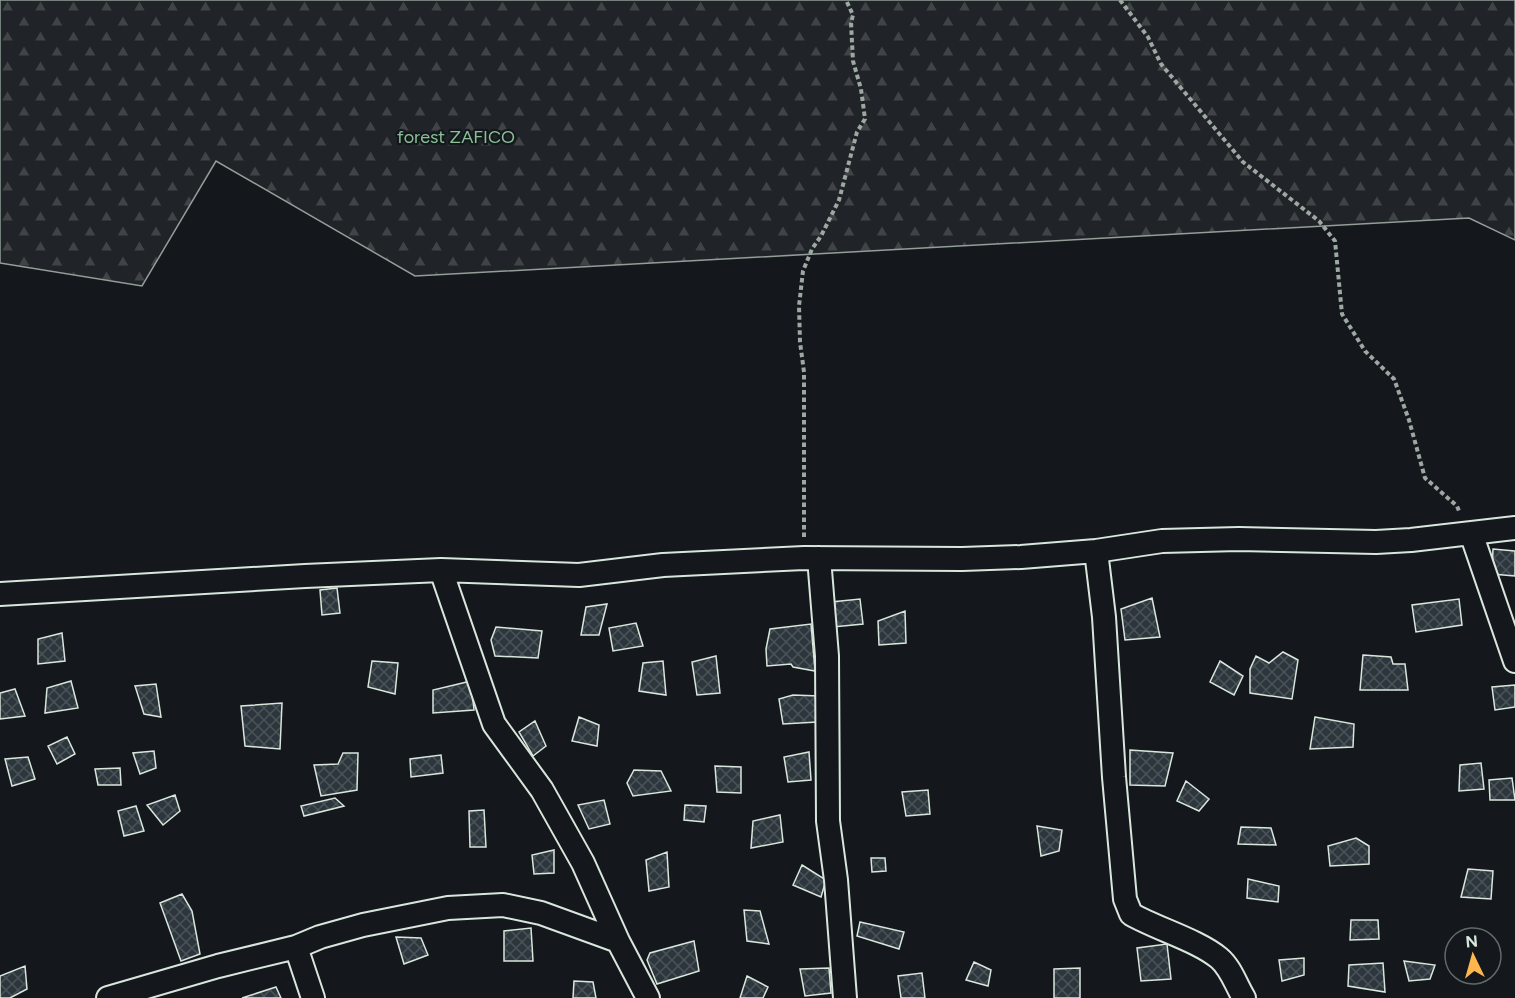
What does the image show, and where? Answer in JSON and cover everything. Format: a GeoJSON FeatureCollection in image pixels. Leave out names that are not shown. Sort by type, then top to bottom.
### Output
{"type":"FeatureCollection","features":[{"type":"Feature","properties":{"kind":"street"},"geometry":{"type":"LineString","coordinates":[[0,594],[441,570],[579,575],[663,565],[812,558],[1022,558],[1096,551],[1162,541],[1239,539],[1376,542],[1515,528]]}},
{"type":"Feature","properties":{"kind":"street"},"geometry":{"type":"LineString","coordinates":[[1471,533],[1515,662]]}},
{"type":"Feature","properties":{"kind":"street"},"geometry":{"type":"LineString","coordinates":[[1096,551],[1104,617],[1114,777],[1125,899],[1131,914],[1220,959],[1231,973],[1244,998]]}},
{"type":"Feature","properties":{"kind":"street"},"geometry":{"type":"LineString","coordinates":[[812,558],[827,656],[828,821],[836,880],[845,998]]}},
{"type":"Feature","properties":{"kind":"street"},"geometry":{"type":"LineString","coordinates":[[441,570],[494,724],[547,799],[583,863],[618,941],[648,998]]}},
{"type":"Feature","properties":{"kind":"street"},"geometry":{"type":"LineString","coordinates":[[108,998],[218,966],[296,947],[320,937],[363,925],[448,908],[503,905],[541,913],[618,941]]}},
{"type":"Feature","properties":{"kind":"street"},"geometry":{"type":"LineString","coordinates":[[296,947],[313,998]]}},
{"type":"Feature","properties":{"kind":"path"},"geometry":{"type":"LineString","coordinates":[[812,558],[799,306],[803,271],[812,249],[839,200],[857,132],[865,119],[861,89],[853,60],[851,23],[853,15],[846,0]]}},
{"type":"Feature","properties":{"kind":"path"},"geometry":{"type":"LineString","coordinates":[[1120,0],[1148,37],[1161,64],[1243,162],[1319,221],[1335,242],[1342,314],[1365,351],[1394,379],[1425,478],[1456,506],[1471,533]]}},
{"type":"Feature","properties":{"kind":"green space","name":"forest ZAFICO"},"geometry":{"type":"Polygon","coordinates":[[[0,0],[1515,0],[1515,240],[1469,218],[415,276],[216,161],[142,286],[0,263],[0,0]]]}},
{"type":"Feature","properties":{"kind":"building"},"geometry":{"type":"Polygon","coordinates":[[[1493,549],[1515,551],[1515,576],[1492,574],[1493,549]]]}},
{"type":"Feature","properties":{"kind":"building"},"geometry":{"type":"Polygon","coordinates":[[[337,588],[340,613],[322,615],[320,590],[337,588]]]}},
{"type":"Feature","properties":{"kind":"building"},"geometry":{"type":"Polygon","coordinates":[[[1152,598],[1160,637],[1125,640],[1121,609],[1152,598]]]}},
{"type":"Feature","properties":{"kind":"building"},"geometry":{"type":"Polygon","coordinates":[[[860,599],[863,624],[833,627],[831,602],[860,599]]]}},
{"type":"Feature","properties":{"kind":"building"},"geometry":{"type":"Polygon","coordinates":[[[1459,599],[1462,625],[1416,632],[1412,605],[1459,599]]]}},
{"type":"Feature","properties":{"kind":"building"},"geometry":{"type":"Polygon","coordinates":[[[607,604],[599,635],[581,635],[586,607],[607,604]]]}},
{"type":"Feature","properties":{"kind":"building"},"geometry":{"type":"Polygon","coordinates":[[[905,611],[906,643],[879,645],[878,621],[905,611]]]}},
{"type":"Feature","properties":{"kind":"building"},"geometry":{"type":"Polygon","coordinates":[[[636,623],[643,646],[613,651],[609,628],[636,623]]]}},
{"type":"Feature","properties":{"kind":"building"},"geometry":{"type":"Polygon","coordinates":[[[811,624],[815,671],[793,667],[791,664],[767,666],[766,649],[770,629],[811,624]]]}},
{"type":"Feature","properties":{"kind":"building"},"geometry":{"type":"Polygon","coordinates":[[[496,627],[542,631],[538,658],[495,656],[491,640],[496,627]]]}},
{"type":"Feature","properties":{"kind":"building"},"geometry":{"type":"Polygon","coordinates":[[[62,633],[65,661],[38,664],[38,639],[62,633]]]}},
{"type":"Feature","properties":{"kind":"building"},"geometry":{"type":"Polygon","coordinates":[[[1283,652],[1298,660],[1292,699],[1250,693],[1250,669],[1256,656],[1269,663],[1283,652]]]}},
{"type":"Feature","properties":{"kind":"building"},"geometry":{"type":"Polygon","coordinates":[[[1363,655],[1391,657],[1393,664],[1405,664],[1408,690],[1360,690],[1363,655]]]}},
{"type":"Feature","properties":{"kind":"building"},"geometry":{"type":"Polygon","coordinates":[[[716,656],[720,693],[697,695],[692,662],[716,656]]]}},
{"type":"Feature","properties":{"kind":"building"},"geometry":{"type":"Polygon","coordinates":[[[372,661],[398,663],[395,694],[368,687],[372,661]]]}},
{"type":"Feature","properties":{"kind":"building"},"geometry":{"type":"Polygon","coordinates":[[[663,661],[666,695],[639,691],[643,663],[663,661]]]}},
{"type":"Feature","properties":{"kind":"building"},"geometry":{"type":"Polygon","coordinates":[[[1220,661],[1243,676],[1234,695],[1210,682],[1220,661]]]}},
{"type":"Feature","properties":{"kind":"building"},"geometry":{"type":"Polygon","coordinates":[[[71,681],[78,708],[45,713],[47,688],[71,681]]]}},
{"type":"Feature","properties":{"kind":"building"},"geometry":{"type":"Polygon","coordinates":[[[471,681],[474,710],[433,713],[433,690],[471,681]]]}},
{"type":"Feature","properties":{"kind":"building"},"geometry":{"type":"Polygon","coordinates":[[[156,684],[161,717],[144,714],[135,686],[156,684]]]}},
{"type":"Feature","properties":{"kind":"building"},"geometry":{"type":"Polygon","coordinates":[[[1515,685],[1515,707],[1495,710],[1492,687],[1515,685]]]}},
{"type":"Feature","properties":{"kind":"building"},"geometry":{"type":"Polygon","coordinates":[[[15,689],[25,716],[0,719],[0,693],[15,689]]]}},
{"type":"Feature","properties":{"kind":"building"},"geometry":{"type":"Polygon","coordinates":[[[793,695],[819,696],[817,722],[783,724],[779,699],[793,695]]]}},
{"type":"Feature","properties":{"kind":"building"},"geometry":{"type":"Polygon","coordinates":[[[282,703],[280,749],[245,746],[241,706],[282,703]]]}},
{"type":"Feature","properties":{"kind":"building"},"geometry":{"type":"Polygon","coordinates":[[[579,717],[599,725],[597,746],[572,741],[579,717]]]}},
{"type":"Feature","properties":{"kind":"building"},"geometry":{"type":"Polygon","coordinates":[[[1315,717],[1354,724],[1353,747],[1310,749],[1315,717]]]}},
{"type":"Feature","properties":{"kind":"building"},"geometry":{"type":"Polygon","coordinates":[[[535,721],[546,746],[533,756],[519,732],[535,721]]]}},
{"type":"Feature","properties":{"kind":"building"},"geometry":{"type":"Polygon","coordinates":[[[67,737],[75,754],[57,764],[48,746],[67,737]]]}},
{"type":"Feature","properties":{"kind":"building"},"geometry":{"type":"Polygon","coordinates":[[[1130,750],[1173,753],[1165,786],[1130,785],[1130,750]]]}},
{"type":"Feature","properties":{"kind":"building"},"geometry":{"type":"Polygon","coordinates":[[[154,751],[156,768],[140,774],[133,753],[154,751]]]}},
{"type":"Feature","properties":{"kind":"building"},"geometry":{"type":"Polygon","coordinates":[[[809,752],[811,780],[788,782],[784,757],[809,752]]]}},
{"type":"Feature","properties":{"kind":"building"},"geometry":{"type":"Polygon","coordinates":[[[343,753],[358,753],[357,790],[321,796],[314,765],[338,764],[343,753]]]}},
{"type":"Feature","properties":{"kind":"building"},"geometry":{"type":"Polygon","coordinates":[[[441,755],[443,773],[411,777],[410,759],[441,755]]]}},
{"type":"Feature","properties":{"kind":"building"},"geometry":{"type":"Polygon","coordinates":[[[28,757],[35,779],[12,786],[5,759],[28,757]]]}},
{"type":"Feature","properties":{"kind":"building"},"geometry":{"type":"Polygon","coordinates":[[[1481,763],[1484,789],[1459,791],[1460,765],[1481,763]]]}},
{"type":"Feature","properties":{"kind":"building"},"geometry":{"type":"Polygon","coordinates":[[[715,766],[741,767],[741,793],[717,792],[715,766]]]}},
{"type":"Feature","properties":{"kind":"building"},"geometry":{"type":"Polygon","coordinates":[[[120,768],[121,785],[98,785],[95,769],[120,768]]]}},
{"type":"Feature","properties":{"kind":"building"},"geometry":{"type":"Polygon","coordinates":[[[634,770],[661,771],[671,791],[633,796],[627,783],[634,770]]]}},
{"type":"Feature","properties":{"kind":"building"},"geometry":{"type":"Polygon","coordinates":[[[1512,778],[1515,800],[1490,800],[1489,780],[1512,778]]]}},
{"type":"Feature","properties":{"kind":"building"},"geometry":{"type":"Polygon","coordinates":[[[1186,781],[1209,799],[1199,811],[1177,801],[1186,781]]]}},
{"type":"Feature","properties":{"kind":"building"},"geometry":{"type":"Polygon","coordinates":[[[928,790],[930,814],[906,816],[902,792],[928,790]]]}},
{"type":"Feature","properties":{"kind":"building"},"geometry":{"type":"Polygon","coordinates":[[[175,795],[180,811],[163,825],[147,805],[175,795]]]}},
{"type":"Feature","properties":{"kind":"building"},"geometry":{"type":"Polygon","coordinates":[[[335,798],[344,806],[304,816],[301,806],[335,798]]]}},
{"type":"Feature","properties":{"kind":"building"},"geometry":{"type":"Polygon","coordinates":[[[604,800],[610,824],[589,829],[578,805],[604,800]]]}},
{"type":"Feature","properties":{"kind":"building"},"geometry":{"type":"Polygon","coordinates":[[[685,805],[706,806],[704,822],[684,820],[685,805]]]}},
{"type":"Feature","properties":{"kind":"building"},"geometry":{"type":"Polygon","coordinates":[[[136,806],[144,831],[124,836],[118,811],[136,806]]]}},
{"type":"Feature","properties":{"kind":"building"},"geometry":{"type":"Polygon","coordinates":[[[484,810],[486,847],[470,847],[469,811],[484,810]]]}},
{"type":"Feature","properties":{"kind":"building"},"geometry":{"type":"Polygon","coordinates":[[[780,815],[783,842],[751,848],[753,821],[780,815]]]}},
{"type":"Feature","properties":{"kind":"building"},"geometry":{"type":"Polygon","coordinates":[[[1037,826],[1062,830],[1059,851],[1041,856],[1037,826]]]}},
{"type":"Feature","properties":{"kind":"building"},"geometry":{"type":"Polygon","coordinates":[[[1241,827],[1271,828],[1276,845],[1238,844],[1241,827]]]}},
{"type":"Feature","properties":{"kind":"building"},"geometry":{"type":"Polygon","coordinates":[[[1356,838],[1369,846],[1369,864],[1330,866],[1328,846],[1356,838]]]}},
{"type":"Feature","properties":{"kind":"building"},"geometry":{"type":"Polygon","coordinates":[[[554,850],[554,873],[534,874],[532,855],[554,850]]]}},
{"type":"Feature","properties":{"kind":"building"},"geometry":{"type":"Polygon","coordinates":[[[667,852],[669,887],[649,891],[646,860],[667,852]]]}},
{"type":"Feature","properties":{"kind":"building"},"geometry":{"type":"Polygon","coordinates":[[[871,858],[885,858],[886,871],[872,872],[871,858]]]}},
{"type":"Feature","properties":{"kind":"building"},"geometry":{"type":"Polygon","coordinates":[[[802,865],[826,880],[821,897],[793,885],[802,865]]]}},
{"type":"Feature","properties":{"kind":"building"},"geometry":{"type":"Polygon","coordinates":[[[1468,869],[1493,871],[1491,899],[1461,897],[1468,869]]]}},
{"type":"Feature","properties":{"kind":"building"},"geometry":{"type":"Polygon","coordinates":[[[1248,879],[1279,886],[1278,902],[1247,898],[1248,879]]]}},
{"type":"Feature","properties":{"kind":"building"},"geometry":{"type":"Polygon","coordinates":[[[182,894],[192,911],[200,954],[181,961],[160,903],[182,894]]]}},
{"type":"Feature","properties":{"kind":"building"},"geometry":{"type":"Polygon","coordinates":[[[744,910],[760,911],[769,944],[747,941],[744,910]]]}},
{"type":"Feature","properties":{"kind":"building"},"geometry":{"type":"Polygon","coordinates":[[[1351,920],[1378,920],[1379,939],[1350,940],[1351,920]]]}},
{"type":"Feature","properties":{"kind":"building"},"geometry":{"type":"Polygon","coordinates":[[[860,922],[904,932],[899,949],[857,936],[860,922]]]}},
{"type":"Feature","properties":{"kind":"building"},"geometry":{"type":"Polygon","coordinates":[[[531,928],[533,961],[504,961],[504,931],[531,928]]]}},
{"type":"Feature","properties":{"kind":"building"},"geometry":{"type":"Polygon","coordinates":[[[396,937],[421,938],[428,955],[404,964],[396,937]]]}},
{"type":"Feature","properties":{"kind":"building"},"geometry":{"type":"Polygon","coordinates":[[[694,941],[699,971],[657,984],[647,960],[650,953],[694,941]]]}},
{"type":"Feature","properties":{"kind":"building"},"geometry":{"type":"Polygon","coordinates":[[[1167,944],[1171,979],[1141,981],[1137,948],[1167,944]]]}},
{"type":"Feature","properties":{"kind":"building"},"geometry":{"type":"Polygon","coordinates":[[[1304,958],[1304,975],[1282,981],[1279,960],[1304,958]]]}},
{"type":"Feature","properties":{"kind":"building"},"geometry":{"type":"Polygon","coordinates":[[[1404,961],[1435,965],[1430,979],[1409,981],[1404,961]]]}},
{"type":"Feature","properties":{"kind":"building"},"geometry":{"type":"Polygon","coordinates":[[[974,962],[991,970],[988,986],[966,980],[974,962]]]}},
{"type":"Feature","properties":{"kind":"building"},"geometry":{"type":"Polygon","coordinates":[[[1383,963],[1385,992],[1348,986],[1349,965],[1383,963]]]}},
{"type":"Feature","properties":{"kind":"building"},"geometry":{"type":"Polygon","coordinates":[[[25,966],[27,989],[10,998],[0,998],[0,976],[25,966]]]}},
{"type":"Feature","properties":{"kind":"building"},"geometry":{"type":"Polygon","coordinates":[[[829,968],[831,993],[805,996],[800,969],[829,968]]]}},
{"type":"Feature","properties":{"kind":"building"},"geometry":{"type":"Polygon","coordinates":[[[1080,968],[1080,998],[1054,998],[1054,969],[1080,968]]]}},
{"type":"Feature","properties":{"kind":"building"},"geometry":{"type":"Polygon","coordinates":[[[922,973],[925,998],[901,998],[898,976],[922,973]]]}},
{"type":"Feature","properties":{"kind":"building"},"geometry":{"type":"Polygon","coordinates":[[[747,976],[768,987],[763,998],[740,998],[747,976]]]}},
{"type":"Feature","properties":{"kind":"building"},"geometry":{"type":"Polygon","coordinates":[[[574,981],[593,982],[596,998],[573,998],[574,981]]]}},
{"type":"Feature","properties":{"kind":"building"},"geometry":{"type":"Polygon","coordinates":[[[276,987],[281,998],[242,998],[276,987]]]}}]}
